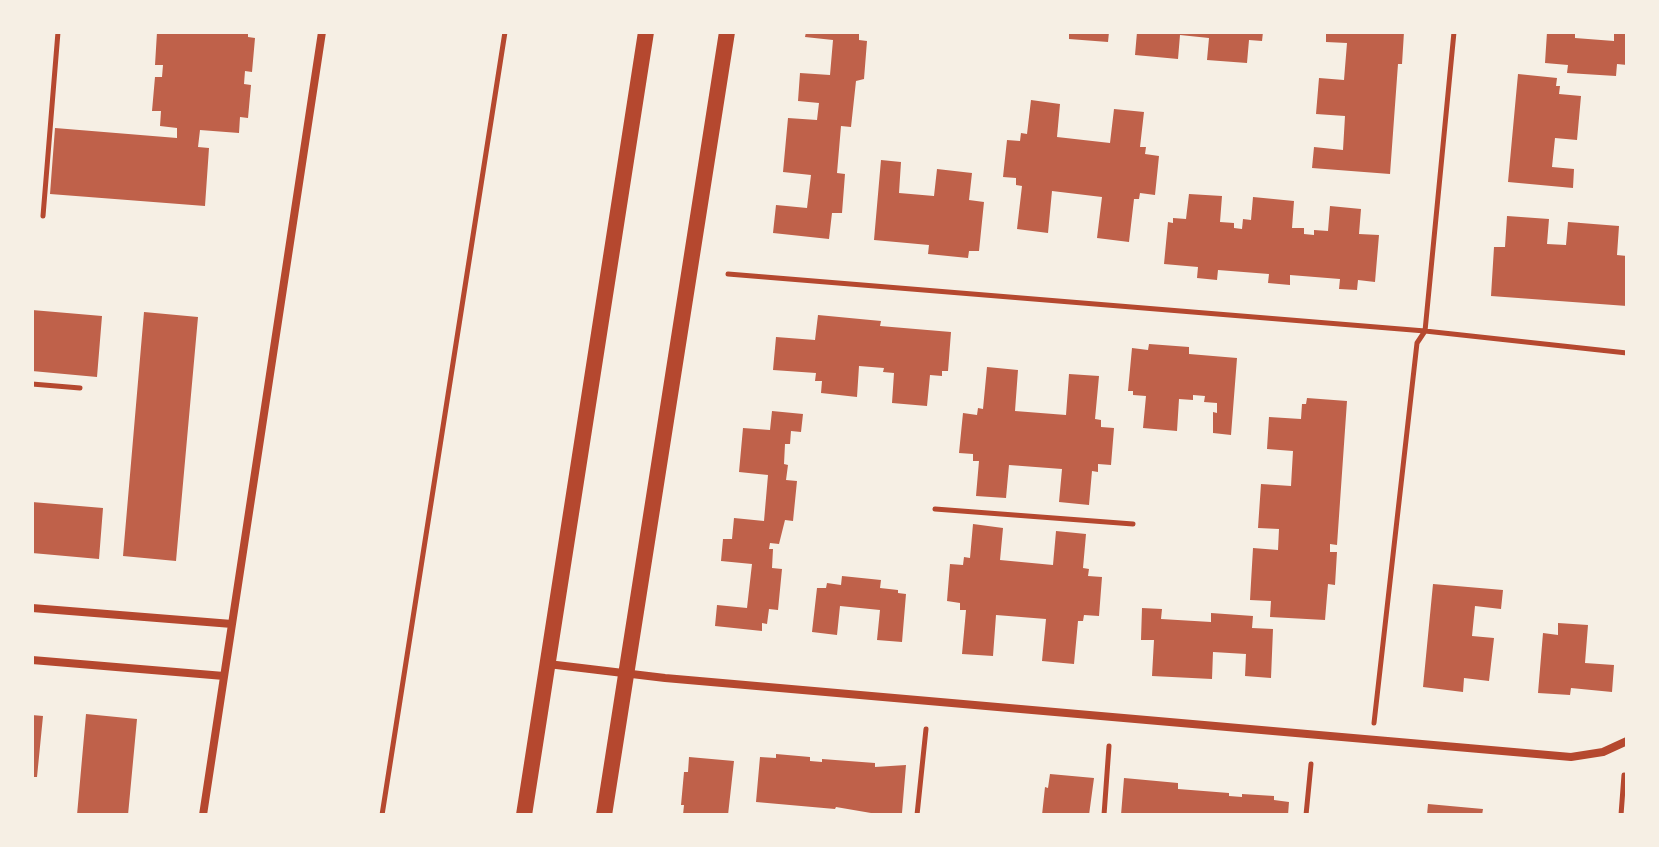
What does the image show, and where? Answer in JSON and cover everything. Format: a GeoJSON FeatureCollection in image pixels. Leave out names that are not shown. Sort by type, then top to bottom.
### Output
{"type":"FeatureCollection","features":[{"type":"Feature","properties":{"kind":"main road"},"geometry":{"type":"LineString","coordinates":[[524,815],[646,32]]}},
{"type":"Feature","properties":{"kind":"main road"},"geometry":{"type":"LineString","coordinates":[[604,815],[727,32]]}},
{"type":"Feature","properties":{"kind":"street"},"geometry":{"type":"LineString","coordinates":[[203,815],[322,32]]}},
{"type":"Feature","properties":{"kind":"street"},"geometry":{"type":"LineString","coordinates":[[32,608],[232,624]]}},
{"type":"Feature","properties":{"kind":"street"},"geometry":{"type":"LineString","coordinates":[[32,660],[224,676]]}},
{"type":"Feature","properties":{"kind":"street"},"geometry":{"type":"LineString","coordinates":[[548,664],[626,674],[1571,757],[1603,752],[1627,741]]}},
{"type":"Feature","properties":{"kind":"path"},"geometry":{"type":"LineString","coordinates":[[43,216],[58,32]]}},
{"type":"Feature","properties":{"kind":"path"},"geometry":{"type":"LineString","coordinates":[[382,815],[505,32]]}},
{"type":"Feature","properties":{"kind":"path"},"geometry":{"type":"LineString","coordinates":[[1375,740],[1374,711],[1417,343],[1425,331],[1454,32]]}},
{"type":"Feature","properties":{"kind":"path"},"geometry":{"type":"LineString","coordinates":[[728,274],[1425,331],[1627,353]]}},
{"type":"Feature","properties":{"kind":"path"},"geometry":{"type":"LineString","coordinates":[[32,384],[80,388]]}},
{"type":"Feature","properties":{"kind":"path"},"geometry":{"type":"LineString","coordinates":[[935,509],[1133,524]]}},
{"type":"Feature","properties":{"kind":"path"},"geometry":{"type":"LineString","coordinates":[[917,815],[926,729]]}},
{"type":"Feature","properties":{"kind":"path"},"geometry":{"type":"LineString","coordinates":[[1104,815],[1109,746]]}},
{"type":"Feature","properties":{"kind":"path"},"geometry":{"type":"LineString","coordinates":[[1306,815],[1311,764]]}},
{"type":"Feature","properties":{"kind":"path"},"geometry":{"type":"LineString","coordinates":[[1621,815],[1624,775]]}},
{"type":"Feature","properties":{"kind":"building"},"geometry":{"type":"Polygon","coordinates":[[[157,32],[248,32],[248,37],[255,38],[252,72],[245,71],[244,84],[251,85],[248,118],[240,117],[239,133],[200,130],[198,147],[209,148],[205,206],[50,194],[55,128],[177,138],[177,128],[160,126],[161,111],[152,111],[155,77],[162,77],[163,65],[155,65],[157,32]]]}},
{"type":"Feature","properties":{"kind":"building"},"geometry":{"type":"Polygon","coordinates":[[[806,32],[859,32],[859,40],[867,41],[864,79],[856,81],[851,127],[841,126],[837,173],[845,174],[842,213],[832,213],[829,239],[773,233],[776,205],[807,208],[811,175],[783,172],[788,118],[817,120],[819,103],[798,101],[800,73],[830,75],[833,40],[805,37],[806,32]]]}},
{"type":"Feature","properties":{"kind":"building"},"geometry":{"type":"Polygon","coordinates":[[[1069,32],[1109,32],[1108,42],[1069,39],[1069,32]]]}},
{"type":"Feature","properties":{"kind":"building"},"geometry":{"type":"Polygon","coordinates":[[[1137,32],[1263,32],[1262,41],[1249,40],[1247,63],[1207,60],[1209,38],[1180,35],[1178,59],[1135,55],[1137,32]]]}},
{"type":"Feature","properties":{"kind":"building"},"geometry":{"type":"Polygon","coordinates":[[[1326,32],[1404,32],[1402,64],[1398,64],[1390,174],[1312,168],[1314,147],[1343,150],[1345,116],[1316,114],[1319,78],[1344,80],[1347,43],[1326,42],[1326,32]]]}},
{"type":"Feature","properties":{"kind":"building"},"geometry":{"type":"Polygon","coordinates":[[[1547,32],[1575,32],[1575,38],[1614,41],[1614,32],[1627,32],[1627,65],[1617,64],[1616,76],[1567,73],[1568,65],[1545,63],[1547,32]]]}},
{"type":"Feature","properties":{"kind":"building"},"geometry":{"type":"Polygon","coordinates":[[[1518,74],[1557,78],[1559,94],[1581,96],[1577,140],[1555,138],[1552,167],[1574,169],[1573,188],[1508,182],[1518,74]]]}},
{"type":"Feature","properties":{"kind":"building"},"geometry":{"type":"Polygon","coordinates":[[[1031,100],[1060,104],[1057,137],[1110,143],[1114,109],[1144,112],[1140,147],[1146,147],[1145,154],[1159,156],[1155,195],[1140,193],[1139,199],[1134,199],[1129,242],[1097,238],[1102,197],[1052,191],[1048,233],[1017,229],[1022,186],[1016,185],[1016,178],[1003,177],[1007,140],[1020,141],[1021,133],[1027,134],[1031,100]]]}},
{"type":"Feature","properties":{"kind":"building"},"geometry":{"type":"Polygon","coordinates":[[[881,160],[901,162],[899,193],[934,196],[937,169],[972,173],[969,200],[984,202],[979,251],[969,251],[968,258],[928,254],[929,245],[874,240],[881,160]]]}},
{"type":"Feature","properties":{"kind":"building"},"geometry":{"type":"Polygon","coordinates":[[[1189,194],[1222,196],[1220,222],[1234,223],[1234,228],[1242,229],[1243,219],[1251,220],[1253,197],[1294,201],[1292,228],[1304,228],[1304,234],[1314,235],[1314,230],[1328,231],[1330,206],[1361,209],[1359,234],[1379,235],[1375,282],[1358,280],[1357,290],[1339,289],[1340,279],[1290,275],[1290,285],[1268,283],[1269,274],[1218,270],[1217,280],[1197,278],[1198,267],[1164,264],[1168,222],[1173,223],[1173,218],[1186,219],[1189,194]]]}},
{"type":"Feature","properties":{"kind":"building"},"geometry":{"type":"Polygon","coordinates":[[[1507,216],[1549,219],[1547,244],[1566,245],[1568,222],[1619,226],[1617,255],[1627,256],[1627,306],[1491,296],[1494,247],[1505,247],[1507,216]]]}},
{"type":"Feature","properties":{"kind":"building"},"geometry":{"type":"Polygon","coordinates":[[[32,310],[102,316],[97,377],[32,371],[32,310]]]}},
{"type":"Feature","properties":{"kind":"building"},"geometry":{"type":"Polygon","coordinates":[[[144,312],[198,317],[176,561],[123,556],[144,312]]]}},
{"type":"Feature","properties":{"kind":"building"},"geometry":{"type":"Polygon","coordinates":[[[818,315],[881,321],[880,326],[951,332],[948,371],[942,371],[942,376],[930,375],[927,406],[892,403],[894,373],[883,372],[884,368],[859,366],[857,397],[821,393],[822,381],[815,381],[816,373],[773,370],[776,337],[815,340],[818,315]]]}},
{"type":"Feature","properties":{"kind":"building"},"geometry":{"type":"Polygon","coordinates":[[[1149,344],[1189,347],[1189,354],[1237,358],[1231,435],[1213,433],[1213,412],[1217,413],[1217,403],[1204,402],[1205,396],[1193,395],[1193,400],[1179,399],[1177,431],[1143,428],[1146,396],[1133,395],[1133,391],[1128,391],[1132,348],[1148,350],[1149,344]]]}},
{"type":"Feature","properties":{"kind":"building"},"geometry":{"type":"Polygon","coordinates":[[[987,367],[1018,370],[1015,411],[1066,415],[1069,374],[1099,376],[1095,419],[1101,420],[1101,427],[1114,428],[1111,465],[1098,464],[1098,472],[1092,471],[1089,505],[1059,502],[1062,469],[1009,465],[1006,498],[976,496],[979,461],[973,461],[973,454],[959,453],[963,413],[977,415],[978,408],[983,409],[987,367]]]}},
{"type":"Feature","properties":{"kind":"building"},"geometry":{"type":"Polygon","coordinates":[[[1307,398],[1347,401],[1337,545],[1330,544],[1330,552],[1337,552],[1335,585],[1328,584],[1325,620],[1270,617],[1271,601],[1250,600],[1253,548],[1278,550],[1279,529],[1258,528],[1261,484],[1291,486],[1293,451],[1267,449],[1269,417],[1301,419],[1302,404],[1306,404],[1307,398]]]}},
{"type":"Feature","properties":{"kind":"building"},"geometry":{"type":"Polygon","coordinates":[[[772,411],[803,414],[801,432],[791,431],[790,444],[785,444],[784,464],[788,465],[786,480],[797,481],[793,521],[785,520],[779,544],[770,543],[769,549],[773,549],[772,568],[782,569],[778,610],[769,609],[767,624],[762,623],[762,631],[715,626],[717,605],[747,608],[752,564],[721,561],[723,539],[732,539],[734,518],[764,521],[768,475],[739,472],[743,428],[770,430],[772,411]]]}},
{"type":"Feature","properties":{"kind":"building"},"geometry":{"type":"Polygon","coordinates":[[[32,502],[103,508],[99,559],[32,553],[32,502]]]}},
{"type":"Feature","properties":{"kind":"building"},"geometry":{"type":"Polygon","coordinates":[[[973,524],[1003,528],[1000,560],[1053,565],[1056,531],[1086,534],[1083,568],[1089,569],[1088,576],[1102,577],[1099,616],[1084,615],[1083,621],[1078,621],[1074,664],[1042,661],[1046,619],[996,615],[993,656],[962,654],[966,610],[960,610],[960,603],[947,601],[950,564],[963,565],[964,557],[970,558],[973,524]]]}},
{"type":"Feature","properties":{"kind":"building"},"geometry":{"type":"Polygon","coordinates":[[[842,576],[881,580],[880,588],[906,594],[902,642],[877,640],[880,610],[840,606],[837,635],[812,632],[817,588],[826,588],[827,583],[841,585],[842,576]]]}},
{"type":"Feature","properties":{"kind":"building"},"geometry":{"type":"Polygon","coordinates":[[[1433,584],[1503,590],[1501,609],[1475,606],[1472,636],[1494,638],[1489,681],[1464,678],[1463,692],[1423,687],[1433,584]]]}},
{"type":"Feature","properties":{"kind":"building"},"geometry":{"type":"Polygon","coordinates":[[[1142,608],[1162,609],[1161,619],[1211,622],[1211,613],[1253,616],[1252,628],[1273,629],[1271,678],[1245,676],[1246,654],[1213,652],[1212,679],[1152,676],[1154,640],[1141,640],[1142,608]]]}},
{"type":"Feature","properties":{"kind":"building"},"geometry":{"type":"Polygon","coordinates":[[[1558,623],[1588,625],[1585,663],[1614,665],[1612,692],[1571,688],[1570,695],[1538,693],[1543,633],[1558,635],[1558,623]]]}},
{"type":"Feature","properties":{"kind":"building"},"geometry":{"type":"Polygon","coordinates":[[[86,714],[137,719],[128,815],[77,815],[86,714]]]}},
{"type":"Feature","properties":{"kind":"building"},"geometry":{"type":"Polygon","coordinates":[[[32,715],[43,716],[37,777],[32,777],[32,715]]]}},
{"type":"Feature","properties":{"kind":"building"},"geometry":{"type":"Polygon","coordinates":[[[776,754],[810,757],[810,761],[875,763],[875,767],[906,765],[902,813],[756,802],[760,757],[776,758],[776,754]]]}},
{"type":"Feature","properties":{"kind":"building"},"geometry":{"type":"Polygon","coordinates":[[[689,757],[734,761],[728,815],[683,815],[684,772],[688,772],[689,757]]]}},
{"type":"Feature","properties":{"kind":"building"},"geometry":{"type":"Polygon","coordinates":[[[1050,774],[1094,778],[1089,815],[1042,815],[1045,787],[1048,788],[1050,774]]]}},
{"type":"Feature","properties":{"kind":"building"},"geometry":{"type":"Polygon","coordinates":[[[1124,778],[1178,783],[1178,789],[1229,793],[1229,796],[1274,796],[1274,800],[1289,802],[1288,815],[1121,815],[1124,778]]]}},
{"type":"Feature","properties":{"kind":"building"},"geometry":{"type":"Polygon","coordinates":[[[1428,804],[1483,809],[1482,815],[1427,815],[1428,804]]]}}]}
